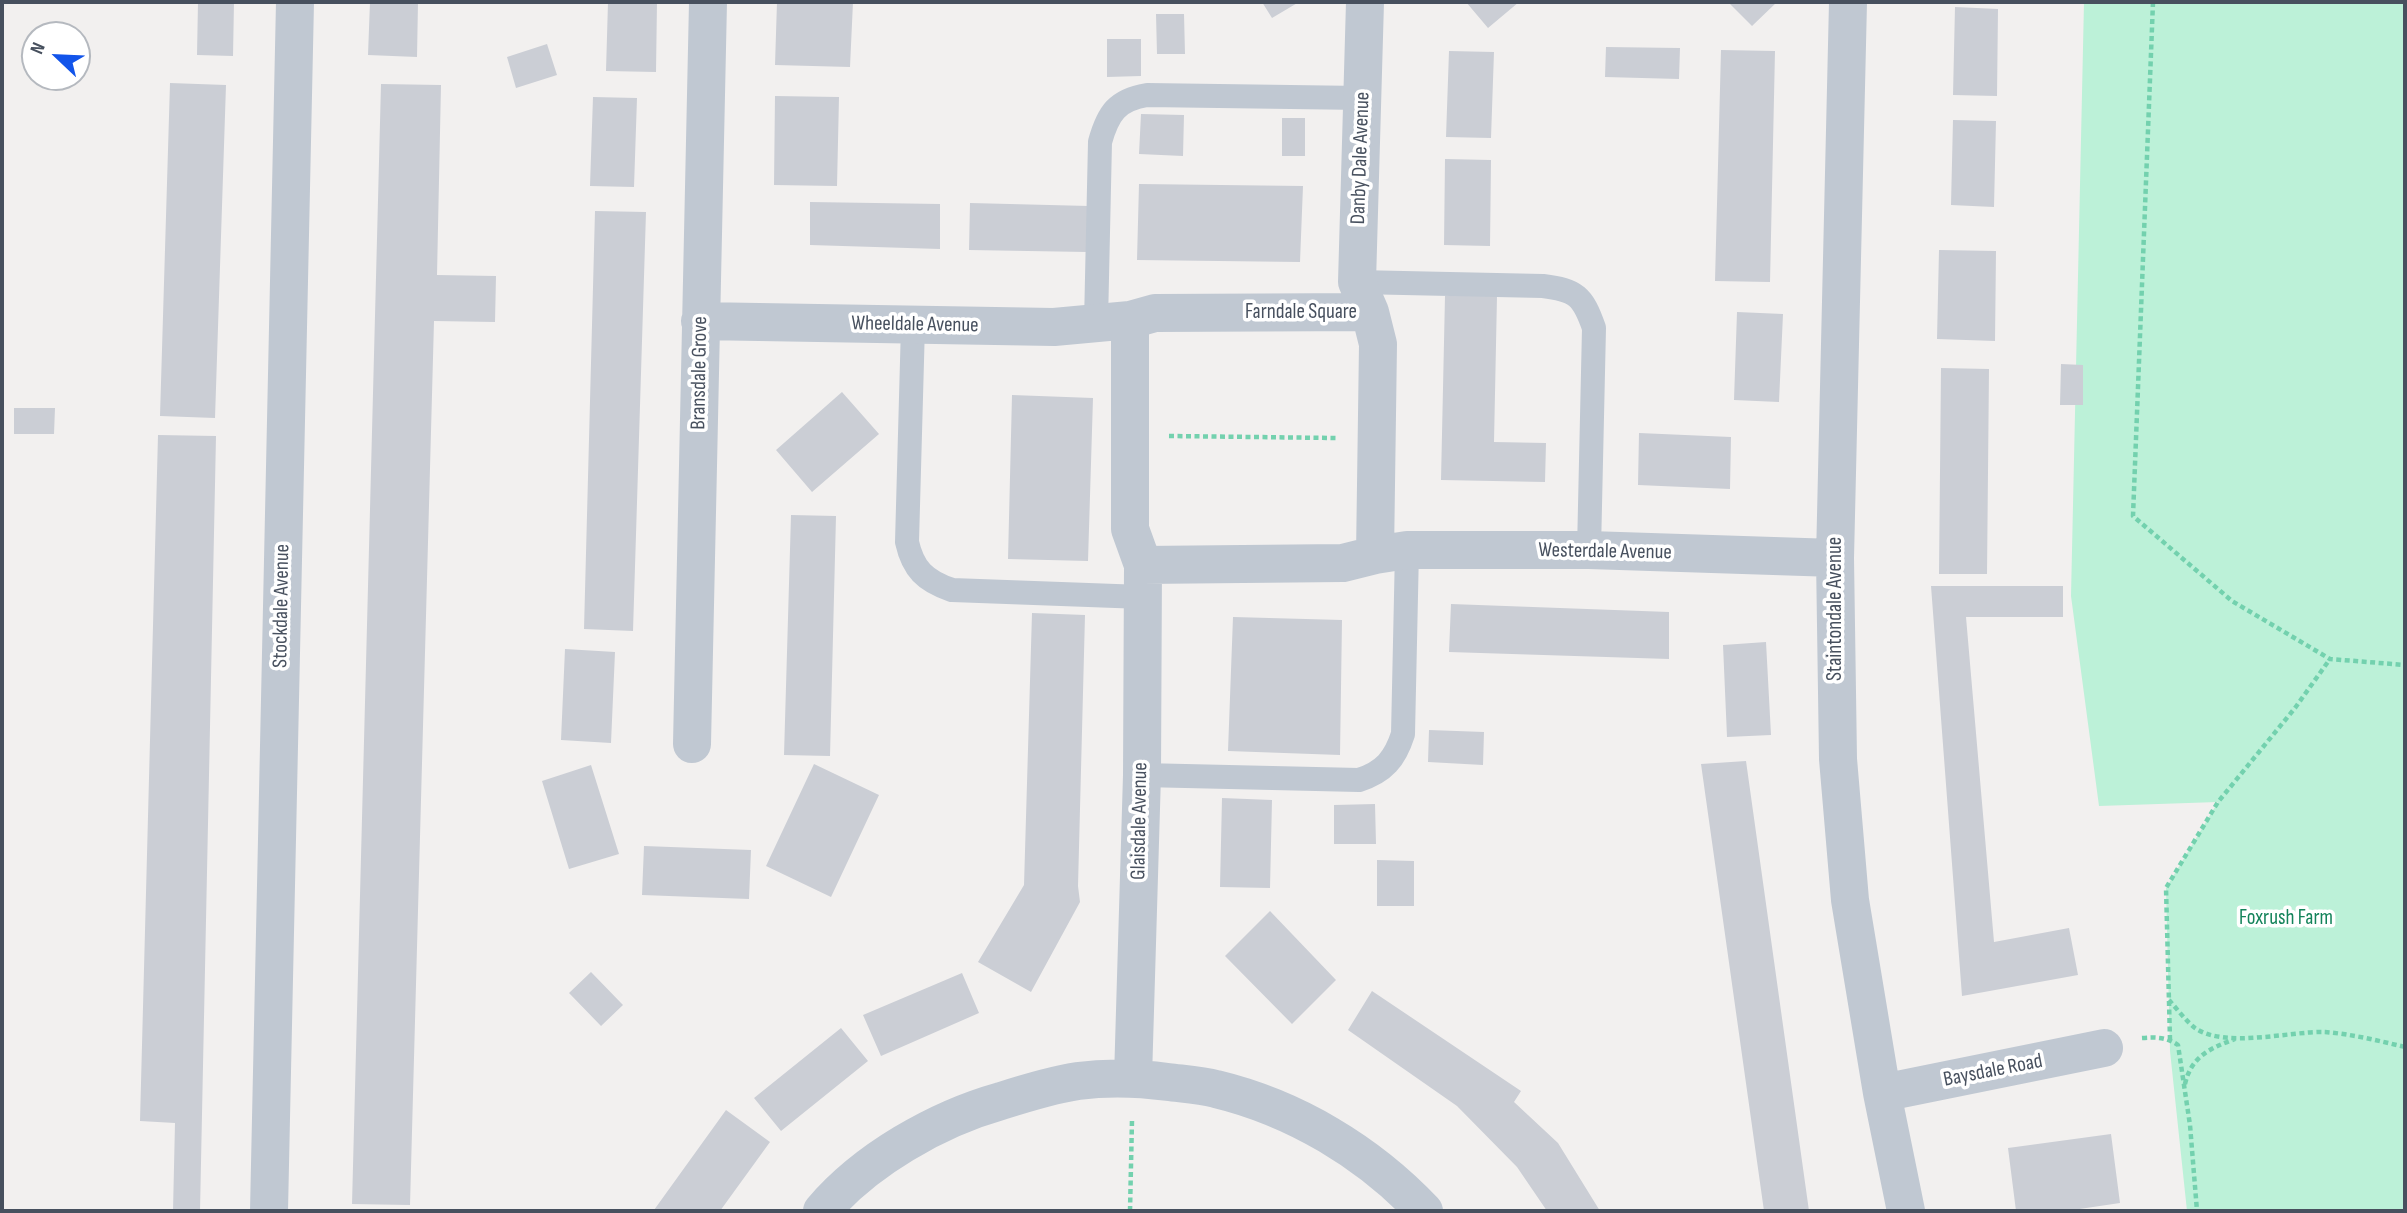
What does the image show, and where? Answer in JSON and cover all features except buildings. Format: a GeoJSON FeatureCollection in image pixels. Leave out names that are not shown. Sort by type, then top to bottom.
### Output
{"type":"FeatureCollection","features":[{"type":"Feature","properties":{"kind":"street","name":"Stockdale Avenue"},"geometry":{"type":"LineString","coordinates":[[270,1211],[295,2]]}},
{"type":"Feature","properties":{"kind":"street","name":"Bransdale Grove"},"geometry":{"type":"LineString","coordinates":[[692,744],[708,2]]}},
{"type":"Feature","properties":{"kind":"street","name":"Danby Dale Avenue"},"geometry":{"type":"LineString","coordinates":[[1363,297],[1362,98],[1365,2]]}},
{"type":"Feature","properties":{"kind":"street","name":"Staintondale Avenue"},"geometry":{"type":"LineString","coordinates":[[1848,2],[1835,558],[1838,759],[1849,887],[1882,1093],[1906,1211]]}},
{"type":"Feature","properties":{"kind":"street","name":"Farndale Square"},"geometry":{"type":"LineString","coordinates":[[1113,321],[1155,313],[1363,297],[1378,344],[1377,438],[1391,553]]}},
{"type":"Feature","properties":{"kind":"street","name":"Wheeldale Avenue"},"geometry":{"type":"LineString","coordinates":[[701,321],[1054,327],[1113,321]]}},
{"type":"Feature","properties":{"kind":"street"},"geometry":{"type":"LineString","coordinates":[[1113,321],[1130,436],[1130,529],[1143,581],[1343,564],[1391,553]]}},
{"type":"Feature","properties":{"kind":"street","name":"Westerdale Avenue"},"geometry":{"type":"LineString","coordinates":[[1391,553],[1589,550],[1835,558]]}},
{"type":"Feature","properties":{"kind":"street","name":"Glaisdale Avenue"},"geometry":{"type":"LineString","coordinates":[[1133,1078],[1142,775],[1143,581]]}},
{"type":"Feature","properties":{"kind":"street","name":"Baysdale Road"},"geometry":{"type":"LineString","coordinates":[[1882,1093],[2104,1048]]}},
{"type":"Feature","properties":{"kind":"street"},"geometry":{"type":"LineString","coordinates":[[822,1211],[838,1192],[908,1140],[969,1110],[1078,1081],[1133,1078],[1214,1088],[1275,1107],[1339,1141],[1400,1185],[1424,1211]]}},
{"type":"Feature","properties":{"kind":"lane"},"geometry":{"type":"LineString","coordinates":[[1113,321],[1100,142],[1105,124],[1115,109],[1130,98],[1147,95],[1362,98]]}},
{"type":"Feature","properties":{"kind":"lane"},"geometry":{"type":"LineString","coordinates":[[1363,297],[1543,286],[1565,289],[1578,296],[1588,310],[1594,328],[1589,550]]}},
{"type":"Feature","properties":{"kind":"lane"},"geometry":{"type":"LineString","coordinates":[[913,325],[907,542],[910,558],[919,573],[936,585],[951,590],[1143,581]]}},
{"type":"Feature","properties":{"kind":"lane"},"geometry":{"type":"LineString","coordinates":[[1142,775],[1359,780],[1373,775],[1389,764],[1403,734],[1391,553]]}},
{"type":"Feature","properties":{"kind":"path"},"geometry":{"type":"LineString","coordinates":[[2153,2],[2133,516],[2232,601],[2330,659],[2405,664]]}},
{"type":"Feature","properties":{"kind":"path"},"geometry":{"type":"LineString","coordinates":[[1130,436],[1377,438]]}},
{"type":"Feature","properties":{"kind":"path"},"geometry":{"type":"LineString","coordinates":[[2170,1040],[2166,888],[2218,802],[2330,659]]}},
{"type":"Feature","properties":{"kind":"path"},"geometry":{"type":"LineString","coordinates":[[2169,999],[2196,1028],[2206,1032],[2259,1039],[2326,1032],[2405,1048]]}},
{"type":"Feature","properties":{"kind":"path"},"geometry":{"type":"LineString","coordinates":[[2104,1048],[2122,1040],[2156,1037],[2178,1045],[2197,1211]]}},
{"type":"Feature","properties":{"kind":"path"},"geometry":{"type":"LineString","coordinates":[[2184,1089],[2189,1070],[2201,1055],[2239,1037]]}},
{"type":"Feature","properties":{"kind":"path"},"geometry":{"type":"LineString","coordinates":[[1130,1211],[1133,1078]]}},
{"type":"Feature","properties":{"kind":"green space","name":"Foxrush Farm"},"geometry":{"type":"Polygon","coordinates":[[[2084,2],[2405,2],[2405,1211],[2187,1211],[2170,1051],[2166,888],[2218,802],[2099,806],[2071,596],[2084,2]]]}}]}
